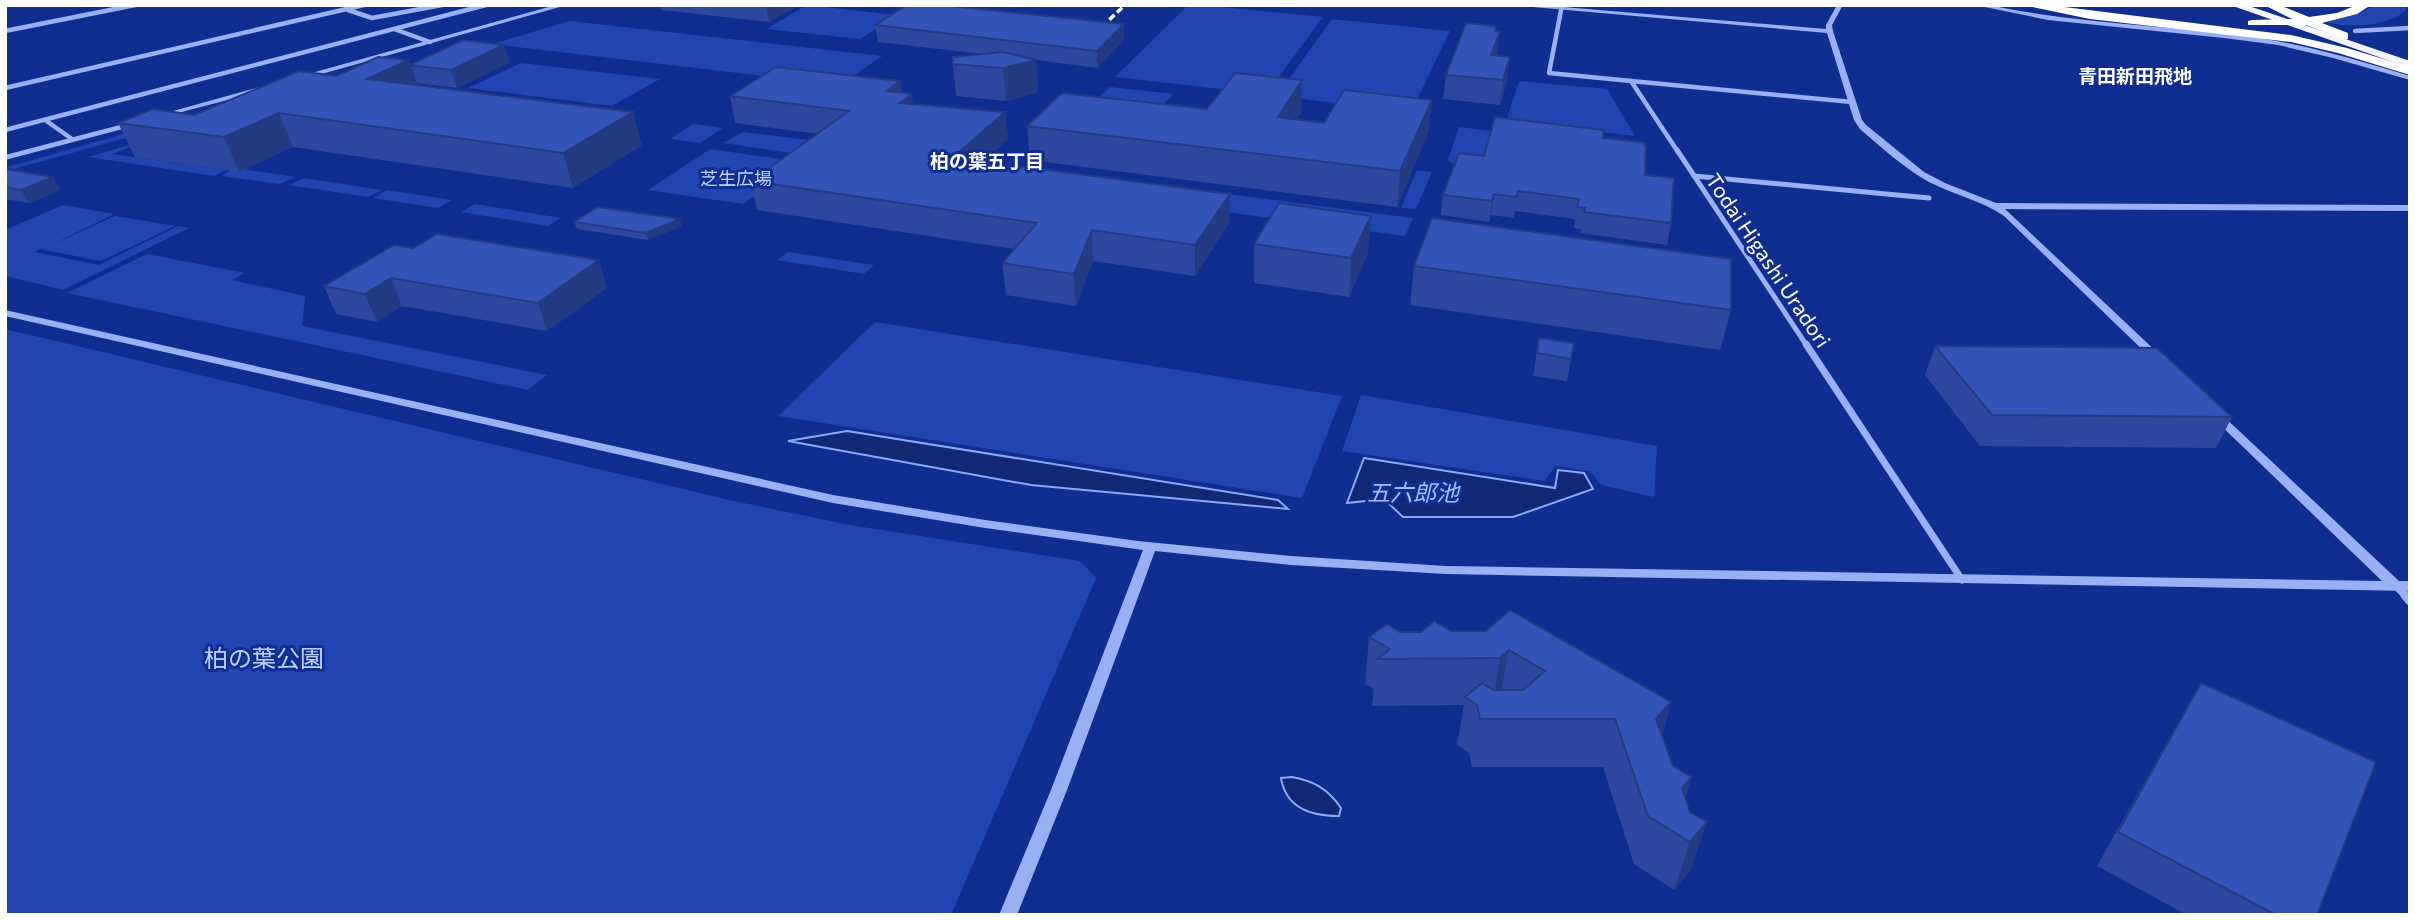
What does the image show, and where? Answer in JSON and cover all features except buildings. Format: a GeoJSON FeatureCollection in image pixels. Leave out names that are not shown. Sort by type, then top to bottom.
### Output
{"type":"FeatureCollection","features":[{"type":"Feature","properties":{"kind":"highway"},"geometry":{"type":"LineString","coordinates":[[2028,5],[2110,19],[2300,41],[2350,52],[2410,71]]}},
{"type":"Feature","properties":{"kind":"highway"},"geometry":{"type":"LineString","coordinates":[[2051,5],[2165,20],[2266,21],[2346,13],[2366,5]]}},
{"type":"Feature","properties":{"kind":"highway"},"geometry":{"type":"LineString","coordinates":[[2070,5],[2180,18],[2266,21]]}},
{"type":"Feature","properties":{"kind":"highway"},"geometry":{"type":"LineString","coordinates":[[2235,5],[2410,65]]}},
{"type":"Feature","properties":{"kind":"highway"},"geometry":{"type":"LineString","coordinates":[[2253,5],[2349,33]]}},
{"type":"Feature","properties":{"kind":"highway"},"geometry":{"type":"LineString","coordinates":[[2269,5],[2349,33],[2410,59]]}},
{"type":"Feature","properties":{"kind":"highway"},"geometry":{"type":"LineString","coordinates":[[2313,17],[2347,5]]}},
{"type":"Feature","properties":{"kind":"street"},"geometry":{"type":"LineString","coordinates":[[5,32],[135,5]]}},
{"type":"Feature","properties":{"kind":"street"},"geometry":{"type":"LineString","coordinates":[[5,88],[364,5]]}},
{"type":"Feature","properties":{"kind":"street"},"geometry":{"type":"LineString","coordinates":[[348,9],[372,18],[442,5]]}},
{"type":"Feature","properties":{"kind":"street"},"geometry":{"type":"LineString","coordinates":[[5,130],[486,5]]}},
{"type":"Feature","properties":{"kind":"street"},"geometry":{"type":"LineString","coordinates":[[287,81],[564,5]]}},
{"type":"Feature","properties":{"kind":"street"},"geometry":{"type":"LineString","coordinates":[[1513,5],[1830,31]]}},
{"type":"Feature","properties":{"kind":"street"},"geometry":{"type":"LineString","coordinates":[[1840,5],[1829,26],[1852,102],[1863,127],[1921,174],[1997,206],[2161,362]]}},
{"type":"Feature","properties":{"kind":"street"},"geometry":{"type":"LineString","coordinates":[[1978,5],[2099,25],[2283,44],[2335,55],[2410,78]]}},
{"type":"Feature","properties":{"kind":"street"},"geometry":{"type":"LineString","coordinates":[[1561,7],[1549,73],[1852,102]]}},
{"type":"Feature","properties":{"kind":"street"},"geometry":{"type":"LineString","coordinates":[[394,29],[430,42]]}},
{"type":"Feature","properties":{"kind":"street"},"geometry":{"type":"LineString","coordinates":[[2349,33],[2410,29]]}},
{"type":"Feature","properties":{"kind":"street","name":"Todai Higashi Uradori"},"geometry":{"type":"LineString","coordinates":[[1631,81],[1962,580]]}},
{"type":"Feature","properties":{"kind":"street"},"geometry":{"type":"LineString","coordinates":[[5,158],[274,85]]}},
{"type":"Feature","properties":{"kind":"street"},"geometry":{"type":"LineString","coordinates":[[45,120],[72,139]]}},
{"type":"Feature","properties":{"kind":"street"},"geometry":{"type":"LineString","coordinates":[[1694,176],[1929,198]]}},
{"type":"Feature","properties":{"kind":"street"},"geometry":{"type":"LineString","coordinates":[[1997,206],[2410,208]]}},
{"type":"Feature","properties":{"kind":"street"},"geometry":{"type":"LineString","coordinates":[[5,313],[784,489],[961,522],[1150,548],[1349,566],[1962,580],[2403,586]]}},
{"type":"Feature","properties":{"kind":"street"},"geometry":{"type":"LineString","coordinates":[[2209,408],[2403,586],[2410,601]]}},
{"type":"Feature","properties":{"kind":"street"},"geometry":{"type":"LineString","coordinates":[[1008,915],[1059,790],[1150,548]]}},
{"type":"Feature","properties":{"kind":"green space"},"geometry":{"type":"Polygon","coordinates":[[[807,5],[897,15],[860,39],[766,29],[807,5]]]}},
{"type":"Feature","properties":{"kind":"green space"},"geometry":{"type":"Polygon","coordinates":[[[1188,5],[1323,17],[1266,94],[1115,77],[1188,5]]]}},
{"type":"Feature","properties":{"kind":"green space"},"geometry":{"type":"Polygon","coordinates":[[[2376,5],[2406,5],[2406,10],[2390,20],[2368,25],[2327,22],[2357,14],[2376,5]]]}},
{"type":"Feature","properties":{"kind":"green space"},"geometry":{"type":"Polygon","coordinates":[[[1332,19],[1450,31],[1411,112],[1277,96],[1332,19]]]}},
{"type":"Feature","properties":{"kind":"green space"},"geometry":{"type":"Polygon","coordinates":[[[570,21],[882,56],[840,85],[492,44],[570,21]]]}},
{"type":"Feature","properties":{"kind":"green space"},"geometry":{"type":"Polygon","coordinates":[[[521,63],[660,79],[612,106],[468,88],[521,63]]]}},
{"type":"Feature","properties":{"kind":"green space"},"geometry":{"type":"Polygon","coordinates":[[[1519,81],[1607,89],[1635,136],[1506,121],[1519,81]]]}},
{"type":"Feature","properties":{"kind":"green space"},"geometry":{"type":"Polygon","coordinates":[[[1110,87],[1173,94],[1150,120],[1084,112],[1110,87]]]}},
{"type":"Feature","properties":{"kind":"green space"},"geometry":{"type":"Polygon","coordinates":[[[293,92],[14,169],[7,167],[237,102],[293,92]]]}},
{"type":"Feature","properties":{"kind":"green space"},"geometry":{"type":"Polygon","coordinates":[[[693,124],[723,128],[700,143],[670,139],[693,124]]]}},
{"type":"Feature","properties":{"kind":"green space"},"geometry":{"type":"Polygon","coordinates":[[[1459,127],[1491,131],[1481,167],[1454,165],[1448,160],[1459,127]]]}},
{"type":"Feature","properties":{"kind":"green space"},"geometry":{"type":"Polygon","coordinates":[[[743,132],[856,146],[837,160],[723,143],[743,132]]]}},
{"type":"Feature","properties":{"kind":"green space"},"geometry":{"type":"Polygon","coordinates":[[[150,139],[112,154],[226,170],[214,176],[88,157],[150,139]]]}},
{"type":"Feature","properties":{"kind":"green space","name":"芝生広場"},"geometry":{"type":"Polygon","coordinates":[[[710,149],[802,162],[743,204],[648,190],[710,149]]]}},
{"type":"Feature","properties":{"kind":"green space"},"geometry":{"type":"Polygon","coordinates":[[[236,168],[295,177],[280,184],[221,176],[236,168]]]}},
{"type":"Feature","properties":{"kind":"green space"},"geometry":{"type":"Polygon","coordinates":[[[1417,170],[1432,172],[1416,209],[1401,208],[1417,170]]]}},
{"type":"Feature","properties":{"kind":"green space"},"geometry":{"type":"Polygon","coordinates":[[[304,178],[382,190],[368,197],[289,185],[304,178]]]}},
{"type":"Feature","properties":{"kind":"green space"},"geometry":{"type":"Polygon","coordinates":[[[1142,183],[1413,218],[1405,236],[1128,199],[1142,183]]]}},
{"type":"Feature","properties":{"kind":"green space"},"geometry":{"type":"Polygon","coordinates":[[[387,190],[452,200],[438,208],[373,198],[387,190]]]}},
{"type":"Feature","properties":{"kind":"green space"},"geometry":{"type":"Polygon","coordinates":[[[475,204],[561,218],[548,226],[461,212],[475,204]]]}},
{"type":"Feature","properties":{"kind":"green space"},"geometry":{"type":"Polygon","coordinates":[[[63,205],[114,214],[49,246],[115,216],[175,226],[101,261],[40,249],[35,252],[99,265],[178,226],[189,228],[63,290],[5,276],[5,230],[63,205]]]}},
{"type":"Feature","properties":{"kind":"green space"},"geometry":{"type":"Polygon","coordinates":[[[788,252],[874,265],[864,274],[777,260],[788,252]]]}},
{"type":"Feature","properties":{"kind":"green space"},"geometry":{"type":"Polygon","coordinates":[[[147,254],[245,273],[232,280],[305,296],[302,326],[547,375],[528,390],[67,293],[147,254]]]}},
{"type":"Feature","properties":{"kind":"green space"},"geometry":{"type":"Polygon","coordinates":[[[875,322],[1342,396],[1302,498],[778,416],[875,322]]]}},
{"type":"Feature","properties":{"kind":"green space","name":"柏の葉公園"},"geometry":{"type":"Polygon","coordinates":[[[5,329],[734,501],[850,525],[1080,561],[1096,578],[951,915],[5,915],[5,329]]]}},
{"type":"Feature","properties":{"kind":"green space"},"geometry":{"type":"Polygon","coordinates":[[[1361,395],[1657,446],[1654,497],[1601,485],[1590,471],[1555,466],[1545,481],[1342,451],[1361,395]]]}},
{"type":"Feature","properties":{"kind":"water"},"geometry":{"type":"Polygon","coordinates":[[[847,431],[1278,500],[1288,509],[1031,485],[788,441],[847,431]]]}},
{"type":"Feature","properties":{"kind":"water","name":"五六郎池"},"geometry":{"type":"Polygon","coordinates":[[[1364,458],[1555,488],[1558,470],[1584,473],[1593,489],[1513,517],[1403,517],[1384,499],[1347,503],[1364,458]]]}},
{"type":"Feature","properties":{"kind":"water"},"geometry":{"type":"Polygon","coordinates":[[[1292,777],[1326,791],[1341,808],[1339,816],[1310,812],[1294,804],[1284,789],[1281,778],[1292,777]]]}},
{"type":"Feature","properties":{"kind":"railway"},"geometry":{"type":"LineString","coordinates":[[1094,34],[1125,5]]}},
{"type":"Feature","properties":{"kind":"district","name":"青田新田飛地"},"geometry":{"type":"Point","coordinates":[2135,75]}},
{"type":"Feature","properties":{"kind":"district","name":"柏の葉五丁目"},"geometry":{"type":"Point","coordinates":[987,160]}}]}
